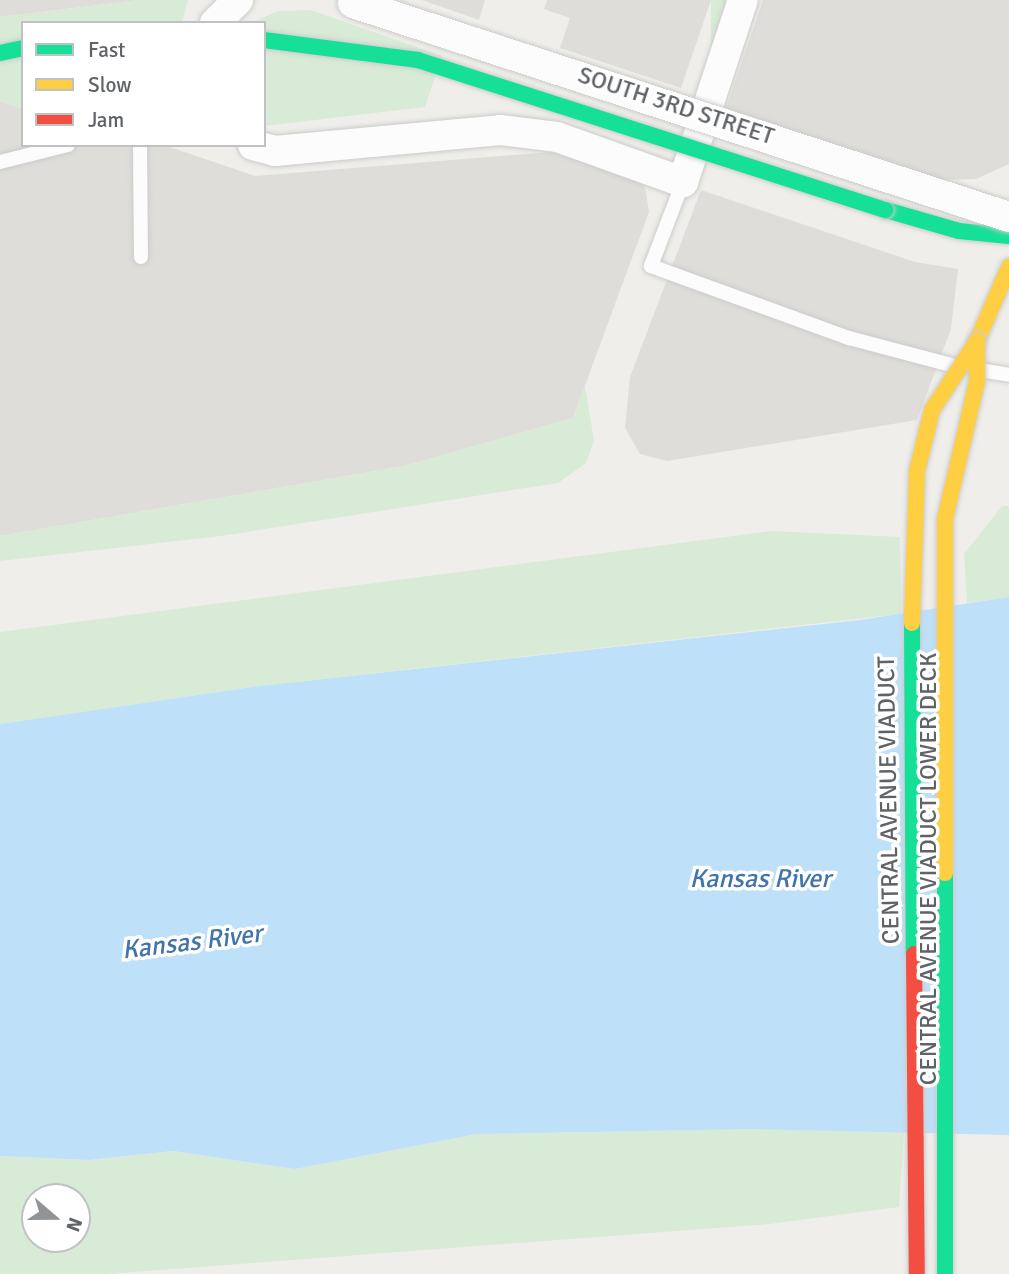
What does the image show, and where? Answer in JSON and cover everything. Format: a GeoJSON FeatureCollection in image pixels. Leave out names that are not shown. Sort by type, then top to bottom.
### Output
{"type":"FeatureCollection","features":[{"type":"Feature","properties":{"kind":"main road"},"geometry":{"type":"LineString","coordinates":[[266,40],[418,60],[886,210],[959,231],[1009,236]]}},
{"type":"Feature","properties":{"kind":"main road"},"geometry":{"type":"LineString","coordinates":[[0,53],[21,48]]}},
{"type":"Feature","properties":{"kind":"main road","name":"CENTRAL AVENUE VIADUCT"},"geometry":{"type":"LineString","coordinates":[[916,1274],[911,532],[917,471],[932,410],[977,341],[1009,267]]}},
{"type":"Feature","properties":{"kind":"main road","name":"CENTRAL AVENUE VIADUCT"},"geometry":{"type":"LineString","coordinates":[[945,1274],[945,519],[977,383],[977,341]]}},
{"type":"Feature","properties":{"kind":"street"},"geometry":{"type":"LineString","coordinates":[[217,21],[238,0]]}},
{"type":"Feature","properties":{"kind":"street"},"geometry":{"type":"LineString","coordinates":[[260,147],[275,151],[500,130],[557,137],[683,182],[743,0]]}},
{"type":"Feature","properties":{"kind":"street","name":"SOUTH 3RD STREET"},"geometry":{"type":"LineString","coordinates":[[347,2],[1009,217]]}},
{"type":"Feature","properties":{"kind":"street","name":"CENTRAL AVENUE VIADUCT LOWER DECK"},"geometry":{"type":"LineString","coordinates":[[933,1274],[927,565],[935,465]]}},
{"type":"Feature","properties":{"kind":"lane"},"geometry":{"type":"LineString","coordinates":[[0,162],[60,147]]}},
{"type":"Feature","properties":{"kind":"lane"},"geometry":{"type":"LineString","coordinates":[[139,147],[141,257]]}},
{"type":"Feature","properties":{"kind":"lane"},"geometry":{"type":"LineString","coordinates":[[683,182],[651,266],[849,338],[1009,374]]}},
{"type":"Feature","properties":{"kind":"shaded area"},"geometry":{"type":"Polygon","coordinates":[[[0,0],[139,0],[0,17],[0,0]]]}},
{"type":"Feature","properties":{"kind":"shaded area"},"geometry":{"type":"Polygon","coordinates":[[[422,0],[485,0],[479,20],[422,0]]]}},
{"type":"Feature","properties":{"kind":"shaded area"},"geometry":{"type":"Polygon","coordinates":[[[547,0],[711,0],[681,88],[560,48],[570,18],[544,9],[547,0]]]}},
{"type":"Feature","properties":{"kind":"shaded area"},"geometry":{"type":"Polygon","coordinates":[[[763,0],[1009,0],[1009,164],[976,179],[939,180],[726,109],[763,0]]]}},
{"type":"Feature","properties":{"kind":"shaded area"},"geometry":{"type":"Polygon","coordinates":[[[0,101],[21,108],[21,147],[170,147],[255,176],[551,152],[629,175],[645,187],[649,212],[573,418],[404,466],[0,536],[0,101]]]}},
{"type":"Feature","properties":{"kind":"shaded area"},"geometry":{"type":"Polygon","coordinates":[[[701,190],[915,262],[958,269],[951,329],[917,420],[667,461],[640,454],[625,428],[630,377],[701,190]]]}},
{"type":"Feature","properties":{"kind":"green space"},"geometry":{"type":"Polygon","coordinates":[[[139,0],[188,0],[183,21],[21,21],[21,108],[0,101],[0,17],[139,0]]]}},
{"type":"Feature","properties":{"kind":"green space"},"geometry":{"type":"Polygon","coordinates":[[[711,0],[730,0],[730,93],[711,93],[711,0]]]}},
{"type":"Feature","properties":{"kind":"green space"},"geometry":{"type":"Polygon","coordinates":[[[311,10],[442,56],[425,107],[266,126],[266,21],[256,21],[278,11],[311,10]]]}},
{"type":"Feature","properties":{"kind":"green space"},"geometry":{"type":"Polygon","coordinates":[[[585,386],[594,441],[586,463],[558,483],[221,536],[0,561],[0,536],[404,466],[573,418],[585,386]]]}},
{"type":"Feature","properties":{"kind":"green space"},"geometry":{"type":"Polygon","coordinates":[[[1002,506],[1009,506],[1009,597],[967,603],[964,554],[1002,506]]]}},
{"type":"Feature","properties":{"kind":"green space"},"geometry":{"type":"Polygon","coordinates":[[[772,531],[900,537],[901,614],[260,686],[0,724],[0,632],[772,531]]]}},
{"type":"Feature","properties":{"kind":"green space"},"geometry":{"type":"Polygon","coordinates":[[[756,1129],[904,1132],[899,1207],[769,1224],[107,1274],[0,1274],[0,1156],[88,1160],[173,1151],[295,1169],[477,1134],[756,1129]]]}},
{"type":"Feature","properties":{"kind":"water","name":"Kansas River"},"geometry":{"type":"Polygon","coordinates":[[[1009,597],[1009,1135],[756,1129],[477,1134],[295,1169],[173,1151],[88,1160],[0,1156],[0,724],[260,686],[860,620],[1009,597]]]}},
{"type":"Feature","properties":{"kind":"traffic: fast"},"geometry":{"type":"LineString","coordinates":[[266,40],[418,60],[886,210]]}},
{"type":"Feature","properties":{"kind":"traffic: fast"},"geometry":{"type":"LineString","coordinates":[[0,53],[21,48]]}},
{"type":"Feature","properties":{"kind":"traffic: fast"},"geometry":{"type":"LineString","coordinates":[[886,210],[959,231],[1009,236]]}},
{"type":"Feature","properties":{"kind":"traffic: fast"},"geometry":{"type":"LineString","coordinates":[[912,623],[914,954]]}},
{"type":"Feature","properties":{"kind":"traffic: fast"},"geometry":{"type":"LineString","coordinates":[[945,873],[945,1274]]}},
{"type":"Feature","properties":{"kind":"traffic: slow"},"geometry":{"type":"LineString","coordinates":[[977,341],[1009,267]]}},
{"type":"Feature","properties":{"kind":"traffic: slow"},"geometry":{"type":"LineString","coordinates":[[912,623],[917,471],[932,410],[977,341]]}},
{"type":"Feature","properties":{"kind":"traffic: slow"},"geometry":{"type":"LineString","coordinates":[[945,873],[945,519],[977,382],[977,341]]}},
{"type":"Feature","properties":{"kind":"traffic: jam"},"geometry":{"type":"LineString","coordinates":[[914,954],[917,1274]]}}]}
